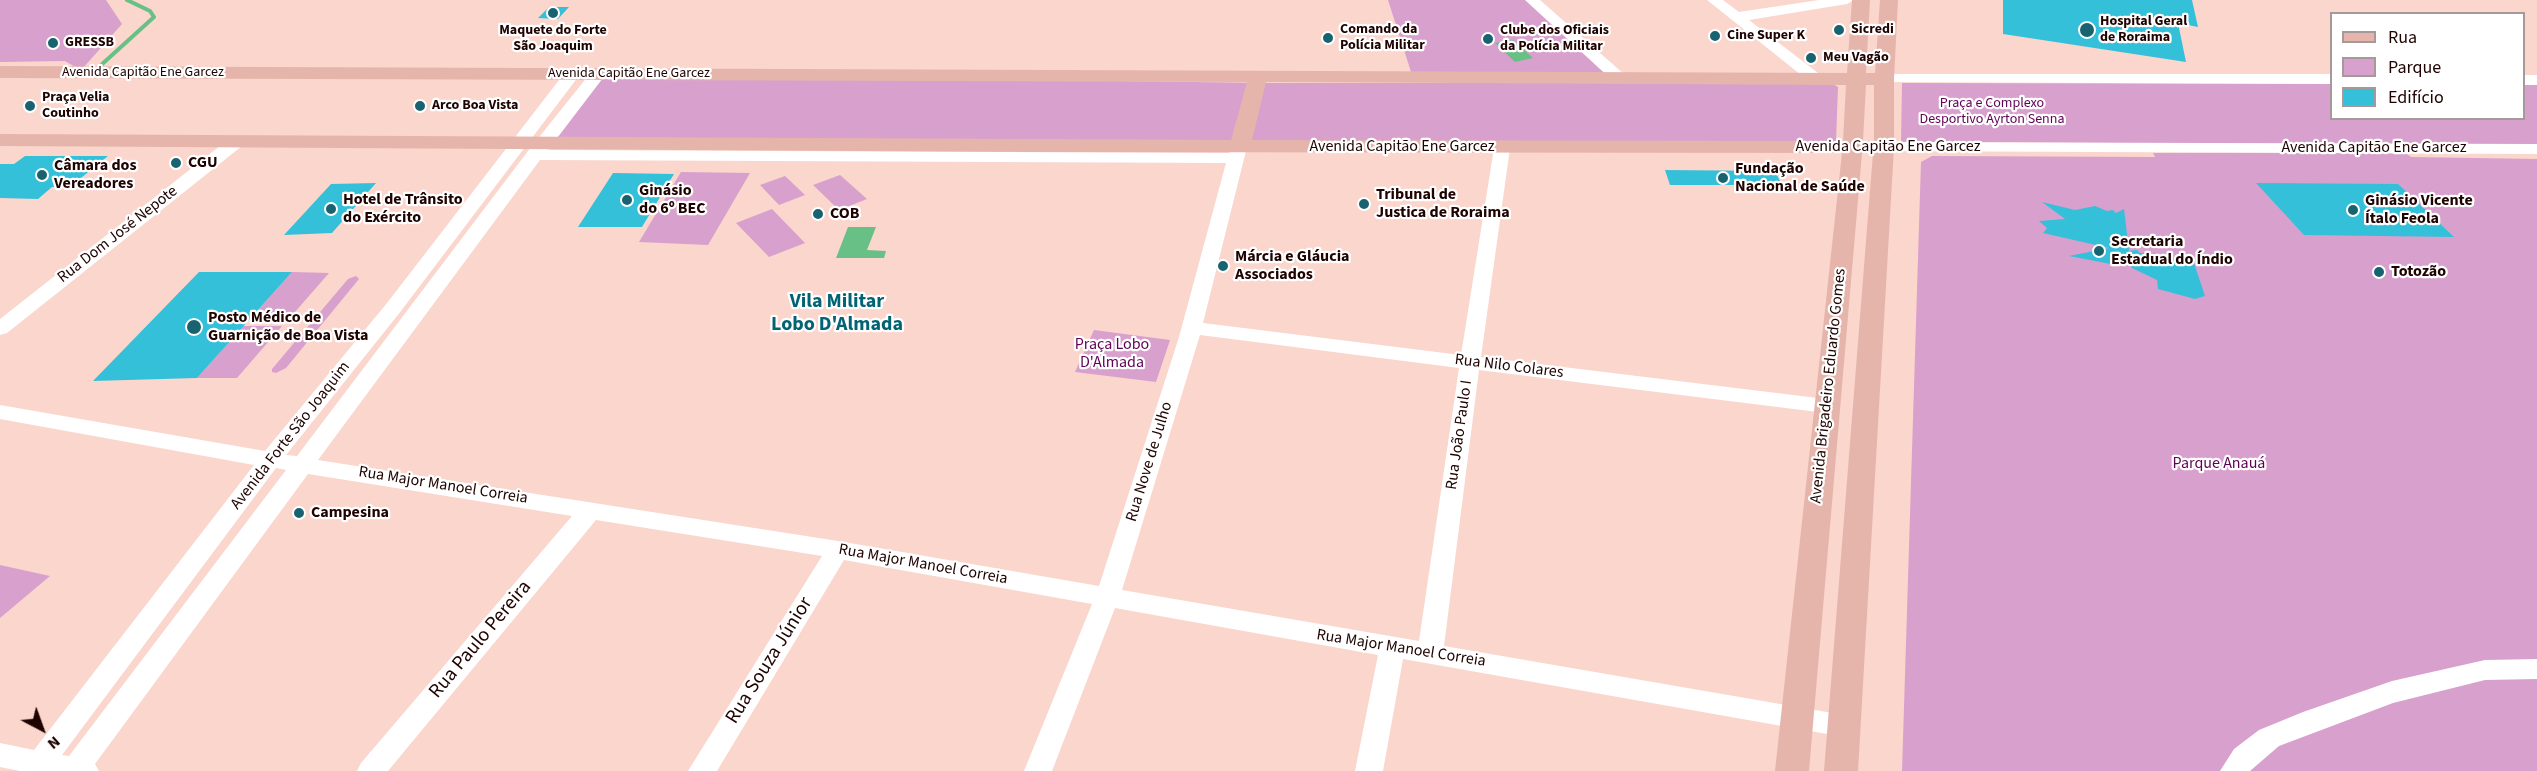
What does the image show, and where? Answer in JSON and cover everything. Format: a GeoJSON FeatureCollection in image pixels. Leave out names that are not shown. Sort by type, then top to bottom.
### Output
{"type":"FeatureCollection","features":[{"type":"Feature","properties":{"kind":"main road","name":"Avenida Brigadeiro Eduardo Gomes"},"geometry":{"type":"LineString","coordinates":[[1791,771],[1852,147],[1861,0]]}},
{"type":"Feature","properties":{"kind":"main road"},"geometry":{"type":"LineString","coordinates":[[1840,771],[1884,147],[1884,79],[1889,0]]}},
{"type":"Feature","properties":{"kind":"main road","name":"Avenida Capitão Ene Garcez"},"geometry":{"type":"LineString","coordinates":[[0,72],[1884,79]]}},
{"type":"Feature","properties":{"kind":"main road"},"geometry":{"type":"LineString","coordinates":[[1238,152],[1258,77]]}},
{"type":"Feature","properties":{"kind":"main road","name":"Avenida Capitão Ene Garcez"},"geometry":{"type":"LineString","coordinates":[[0,140],[533,147],[1238,152],[1502,147],[1884,147]]}},
{"type":"Feature","properties":{"kind":"street"},"geometry":{"type":"LineString","coordinates":[[1532,0],[1619,78]]}},
{"type":"Feature","properties":{"kind":"street"},"geometry":{"type":"LineString","coordinates":[[1714,0],[1816,79]]}},
{"type":"Feature","properties":{"kind":"street"},"geometry":{"type":"LineString","coordinates":[[1737,18],[1847,0]]}},
{"type":"Feature","properties":{"kind":"street","name":"Avenida Forte São Joaquim"},"geometry":{"type":"LineString","coordinates":[[78,770],[518,177],[572,74]]}},
{"type":"Feature","properties":{"kind":"street","name":"Avenida Forte São Joaquim"},"geometry":{"type":"LineString","coordinates":[[37,767],[271,459],[394,307],[494,176],[533,147],[598,74]]}},
{"type":"Feature","properties":{"kind":"street","name":"Avenida Capitão Ene Garcez"},"geometry":{"type":"LineString","coordinates":[[1884,79],[2330,79]]}},
{"type":"Feature","properties":{"kind":"street","name":"Rua Dom José Nepote"},"geometry":{"type":"LineString","coordinates":[[0,329],[236,142]]}},
{"type":"Feature","properties":{"kind":"street","name":"Rua João Paulo I"},"geometry":{"type":"LineString","coordinates":[[1430,652],[1502,147]]}},
{"type":"Feature","properties":{"kind":"street","name":"Avenida Capitão Ene Garcez"},"geometry":{"type":"LineString","coordinates":[[1884,147],[2537,149]]}},
{"type":"Feature","properties":{"kind":"street","name":"Rua Nove de Julho"},"geometry":{"type":"LineString","coordinates":[[1038,771],[1107,598],[1191,327],[1238,152]]}},
{"type":"Feature","properties":{"kind":"street"},"geometry":{"type":"LineString","coordinates":[[494,176],[518,177]]}},
{"type":"Feature","properties":{"kind":"street"},"geometry":{"type":"LineString","coordinates":[[394,307],[422,306]]}},
{"type":"Feature","properties":{"kind":"street","name":"Rua Nilo Colares"},"geometry":{"type":"LineString","coordinates":[[1191,327],[1826,406]]}},
{"type":"Feature","properties":{"kind":"street","name":"Rua Major Manoel Correia"},"geometry":{"type":"LineString","coordinates":[[0,412],[271,459],[838,550],[1844,726]]}},
{"type":"Feature","properties":{"kind":"street","name":"Rua Paulo Pereira"},"geometry":{"type":"LineString","coordinates":[[371,771],[591,510]]}},
{"type":"Feature","properties":{"kind":"street","name":"Rua Souza Júnior"},"geometry":{"type":"LineString","coordinates":[[702,771],[838,550]]}},
{"type":"Feature","properties":{"kind":"street"},"geometry":{"type":"LineString","coordinates":[[1369,771],[1392,647]]}},
{"type":"Feature","properties":{"kind":"street"},"geometry":{"type":"LineString","coordinates":[[2234,771],[2244,757],[2269,738],[2392,692],[2485,670],[2537,669]]}},
{"type":"Feature","properties":{"kind":"street"},"geometry":{"type":"LineString","coordinates":[[0,754],[37,767],[78,770]]}},
{"type":"Feature","properties":{"kind":"green space","name":"GRESSB"},"geometry":{"type":"Polygon","coordinates":[[[0,0],[106,0],[122,24],[83,68],[77,68],[65,61],[0,62],[0,0]]]}},
{"type":"Feature","properties":{"kind":"green space","name":"Clube dos Oficiais da Polícia Militar"},"geometry":{"type":"Polygon","coordinates":[[[1388,0],[1532,0],[1619,78],[1413,78],[1388,0]]]}},
{"type":"Feature","properties":{"kind":"green space"},"geometry":{"type":"Polygon","coordinates":[[[598,74],[1268,83],[1831,83],[1838,87],[1836,142],[544,144],[598,74]]]}},
{"type":"Feature","properties":{"kind":"green space","name":"Praça e Complexo Desportivo Ayrton Senna"},"geometry":{"type":"Polygon","coordinates":[[[1902,83],[2330,84],[2330,120],[2525,120],[2525,83],[2537,83],[2537,145],[1901,142],[1902,83]]]}},
{"type":"Feature","properties":{"kind":"green space","name":"Parque Anauá"},"geometry":{"type":"Polygon","coordinates":[[[2404,152],[2411,157],[2537,159],[2537,771],[1902,771],[1921,162],[1932,156],[2155,157],[2153,153],[2404,152]]]}},
{"type":"Feature","properties":{"kind":"green space"},"geometry":{"type":"Polygon","coordinates":[[[681,172],[750,173],[708,245],[639,242],[681,172]]]}},
{"type":"Feature","properties":{"kind":"green space"},"geometry":{"type":"Polygon","coordinates":[[[840,175],[867,199],[839,210],[813,185],[840,175]]]}},
{"type":"Feature","properties":{"kind":"green space"},"geometry":{"type":"Polygon","coordinates":[[[785,176],[805,195],[779,205],[760,185],[785,176]]]}},
{"type":"Feature","properties":{"kind":"green space"},"geometry":{"type":"Polygon","coordinates":[[[772,209],[805,243],[769,257],[736,223],[772,209]]]}},
{"type":"Feature","properties":{"kind":"green space"},"geometry":{"type":"Polygon","coordinates":[[[292,272],[329,273],[288,320],[249,320],[292,272]]]}},
{"type":"Feature","properties":{"kind":"green space"},"geometry":{"type":"Polygon","coordinates":[[[356,276],[359,279],[286,368],[276,373],[272,372],[272,369],[348,279],[356,276]]]}},
{"type":"Feature","properties":{"kind":"green space"},"geometry":{"type":"Polygon","coordinates":[[[243,326],[282,326],[237,378],[197,378],[243,326]]]}},
{"type":"Feature","properties":{"kind":"green space","name":"Praça Lobo D'Almada"},"geometry":{"type":"Polygon","coordinates":[[[1094,330],[1170,340],[1156,382],[1075,372],[1094,330]]]}},
{"type":"Feature","properties":{"kind":"green space"},"geometry":{"type":"Polygon","coordinates":[[[0,565],[50,576],[0,618],[0,565]]]}},
{"type":"Feature","properties":{"kind":"shaded area"},"geometry":{"type":"Polygon","coordinates":[[[1513,40],[1533,58],[1515,62],[1495,43],[1513,40]]]}},
{"type":"Feature","properties":{"kind":"shaded area"},"geometry":{"type":"Polygon","coordinates":[[[848,227],[876,227],[867,250],[886,251],[884,258],[836,258],[848,227]]]}},
{"type":"Feature","properties":{"kind":"building"},"geometry":{"type":"Polygon","coordinates":[[[2003,0],[2192,0],[2198,27],[2178,23],[2186,62],[2003,34],[2003,0]]]}},
{"type":"Feature","properties":{"kind":"building","name":"Maquete do Forte São Joaquim"},"geometry":{"type":"Polygon","coordinates":[[[549,7],[569,7],[558,19],[538,18],[549,7]]]}},
{"type":"Feature","properties":{"kind":"building","name":"Câmara dos Vereadores"},"geometry":{"type":"Polygon","coordinates":[[[25,156],[108,156],[70,187],[52,187],[38,199],[0,198],[0,164],[14,164],[25,156]]]}},
{"type":"Feature","properties":{"kind":"building","name":"Fundação Nacional de Saúde"},"geometry":{"type":"Polygon","coordinates":[[[1665,170],[1775,171],[1782,185],[1670,185],[1665,170]]]}},
{"type":"Feature","properties":{"kind":"building","name":"Ginásio do 6º BEC"},"geometry":{"type":"Polygon","coordinates":[[[613,173],[674,174],[642,227],[578,227],[613,173]]]}},
{"type":"Feature","properties":{"kind":"building","name":"Hotel de Trânsito do Exército"},"geometry":{"type":"Polygon","coordinates":[[[376,183],[332,233],[284,235],[331,184],[376,183]]]}},
{"type":"Feature","properties":{"kind":"building","name":"Ginásio Vicente Ítalo Feola"},"geometry":{"type":"Polygon","coordinates":[[[2256,183],[2398,184],[2454,237],[2304,235],[2256,183]]]}},
{"type":"Feature","properties":{"kind":"building","name":"Secretaria Estadual do Índio"},"geometry":{"type":"Polygon","coordinates":[[[2042,202],[2075,210],[2095,206],[2107,211],[2113,210],[2116,213],[2124,209],[2129,251],[2137,250],[2140,253],[2155,253],[2155,256],[2193,260],[2205,296],[2195,299],[2158,289],[2157,280],[2132,268],[2130,262],[2116,265],[2069,256],[2109,248],[2043,233],[2047,228],[2039,221],[2065,219],[2042,202]]]}},
{"type":"Feature","properties":{"kind":"building","name":"Posto Médico de Guarnição de Boa Vista"},"geometry":{"type":"Polygon","coordinates":[[[199,272],[292,272],[197,378],[93,381],[199,272]]]}},
{"type":"Feature","properties":{"kind":"waterway"},"geometry":{"type":"LineString","coordinates":[[100,66],[154,17],[150,11],[127,0]]}},
{"type":"Feature","properties":{"kind":"place","name":"Maquete do Forte São Joaquim"},"geometry":{"type":"Point","coordinates":[553,13]}},
{"type":"Feature","properties":{"kind":"place","name":"Sicredi"},"geometry":{"type":"Point","coordinates":[1839,30]}},
{"type":"Feature","properties":{"kind":"place","name":"Hospital Geral de Roraima"},"geometry":{"type":"Point","coordinates":[2087,30]}},
{"type":"Feature","properties":{"kind":"place","name":"Cine Super K"},"geometry":{"type":"Point","coordinates":[1715,36]}},
{"type":"Feature","properties":{"kind":"place","name":"Comando da Polícia Militar"},"geometry":{"type":"Point","coordinates":[1328,38]}},
{"type":"Feature","properties":{"kind":"place","name":"Clube dos Oficiais da Polícia Militar"},"geometry":{"type":"Point","coordinates":[1488,39]}},
{"type":"Feature","properties":{"kind":"place","name":"GRESSB"},"geometry":{"type":"Point","coordinates":[53,43]}},
{"type":"Feature","properties":{"kind":"place","name":"Meu Vagão"},"geometry":{"type":"Point","coordinates":[1811,58]}},
{"type":"Feature","properties":{"kind":"place","name":"Praça Velia Coutinho"},"geometry":{"type":"Point","coordinates":[30,106]}},
{"type":"Feature","properties":{"kind":"place","name":"Arco Boa Vista"},"geometry":{"type":"Point","coordinates":[420,106]}},
{"type":"Feature","properties":{"kind":"place","name":"CGU"},"geometry":{"type":"Point","coordinates":[176,163]}},
{"type":"Feature","properties":{"kind":"place","name":"Câmara dos Vereadores"},"geometry":{"type":"Point","coordinates":[42,175]}},
{"type":"Feature","properties":{"kind":"place","name":"Fundação Nacional de Saúde"},"geometry":{"type":"Point","coordinates":[1723,178]}},
{"type":"Feature","properties":{"kind":"place","name":"Ginásio do 6º BEC"},"geometry":{"type":"Point","coordinates":[627,200]}},
{"type":"Feature","properties":{"kind":"place","name":"Tribunal de Justica de Roraima"},"geometry":{"type":"Point","coordinates":[1364,204]}},
{"type":"Feature","properties":{"kind":"place","name":"Hotel de Trânsito do Exército"},"geometry":{"type":"Point","coordinates":[331,209]}},
{"type":"Feature","properties":{"kind":"place","name":"Ginásio Vicente Ítalo Feola"},"geometry":{"type":"Point","coordinates":[2353,210]}},
{"type":"Feature","properties":{"kind":"place","name":"COB"},"geometry":{"type":"Point","coordinates":[818,214]}},
{"type":"Feature","properties":{"kind":"place","name":"Secretaria Estadual do Índio"},"geometry":{"type":"Point","coordinates":[2099,251]}},
{"type":"Feature","properties":{"kind":"place","name":"Márcia e Gláucia Associados"},"geometry":{"type":"Point","coordinates":[1223,266]}},
{"type":"Feature","properties":{"kind":"place","name":"Totozão"},"geometry":{"type":"Point","coordinates":[2379,272]}},
{"type":"Feature","properties":{"kind":"place","name":"Posto Médico de Guarnição de Boa Vista"},"geometry":{"type":"Point","coordinates":[194,327]}},
{"type":"Feature","properties":{"kind":"place","name":"Campesina"},"geometry":{"type":"Point","coordinates":[299,513]}},
{"type":"Feature","properties":{"kind":"district","name":"Vila Militar Lobo D'Almada"},"geometry":{"type":"Point","coordinates":[837,314]}}]}
